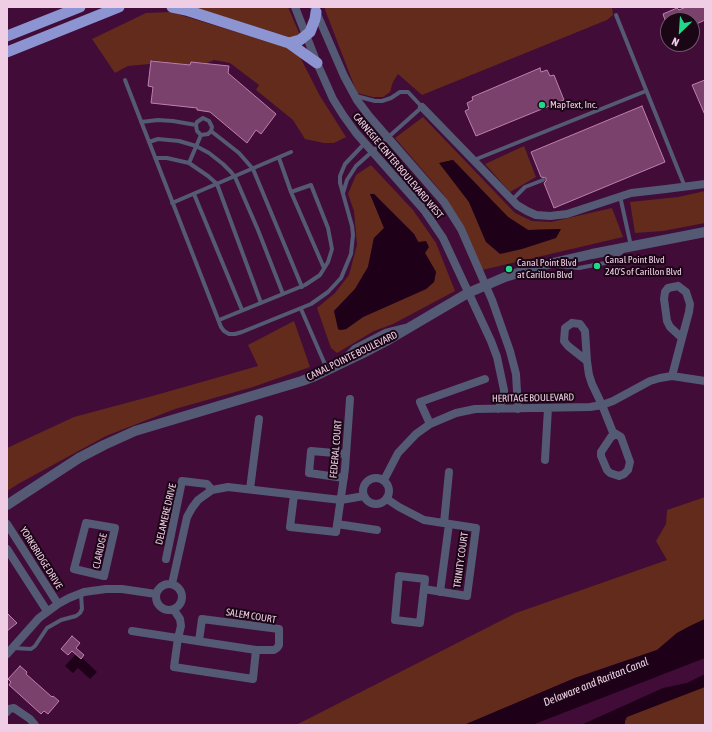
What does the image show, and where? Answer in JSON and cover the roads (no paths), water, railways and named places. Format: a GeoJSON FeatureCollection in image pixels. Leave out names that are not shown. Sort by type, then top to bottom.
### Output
{"type":"FeatureCollection","features":[{"type":"Feature","properties":{"kind":"highway"},"geometry":{"type":"LineString","coordinates":[[7,36],[80,7]]}},
{"type":"Feature","properties":{"kind":"highway"},"geometry":{"type":"LineString","coordinates":[[7,52],[119,7]]}},
{"type":"Feature","properties":{"kind":"highway"},"geometry":{"type":"LineString","coordinates":[[172,7],[186,10],[289,43],[317,62]]}},
{"type":"Feature","properties":{"kind":"highway"},"geometry":{"type":"LineString","coordinates":[[289,43],[300,40],[306,36],[312,28],[315,9]]}},
{"type":"Feature","properties":{"kind":"street","name":"CARNEGIE CENTER BOULEVARD WEST"},"geometry":{"type":"LineString","coordinates":[[295,7],[333,99],[343,115],[365,143],[424,210],[443,238],[497,357],[504,390],[504,397],[498,409]]}},
{"type":"Feature","properties":{"kind":"street","name":"CARNEGIE CENTER BOULEVARD WEST"},"geometry":{"type":"LineString","coordinates":[[315,9],[354,95],[387,138],[444,202],[461,228],[492,300],[510,351],[516,374],[518,408]]}},
{"type":"Feature","properties":{"kind":"street"},"geometry":{"type":"LineString","coordinates":[[422,107],[512,200],[527,211],[536,214],[550,216],[567,214],[620,195],[647,190],[705,184]]}},
{"type":"Feature","properties":{"kind":"street","name":"CANAL POINTE BOULEVARD"},"geometry":{"type":"LineString","coordinates":[[7,505],[79,458],[104,445],[135,431],[302,381],[375,347],[468,293],[505,277],[544,264],[705,232]]}},
{"type":"Feature","properties":{"kind":"street"},"geometry":{"type":"LineString","coordinates":[[672,376],[689,312],[688,296],[682,288],[678,286],[672,287],[665,292],[664,296],[667,321],[670,327],[682,338]]}},
{"type":"Feature","properties":{"kind":"street"},"geometry":{"type":"LineString","coordinates":[[587,361],[592,384],[614,435]]}},
{"type":"Feature","properties":{"kind":"street","name":"HERITAGE BOULEVARD"},"geometry":{"type":"LineString","coordinates":[[384,480],[394,460],[406,443],[430,424],[456,413],[475,409],[590,407],[613,401],[650,381],[672,376],[705,381]]}},
{"type":"Feature","properties":{"kind":"street"},"geometry":{"type":"LineString","coordinates":[[430,424],[420,402],[485,379]]}},
{"type":"Feature","properties":{"kind":"street","name":"FEDERAL COURT"},"geometry":{"type":"LineString","coordinates":[[337,524],[344,478],[350,399]]}},
{"type":"Feature","properties":{"kind":"street"},"geometry":{"type":"LineString","coordinates":[[545,460],[548,408]]}},
{"type":"Feature","properties":{"kind":"street"},"geometry":{"type":"LineString","coordinates":[[250,489],[259,419]]}},
{"type":"Feature","properties":{"kind":"street"},"geometry":{"type":"LineString","coordinates":[[619,434],[621,437],[630,462],[628,470],[619,476],[610,473],[607,470],[601,456],[601,452],[614,435],[619,434]]}},
{"type":"Feature","properties":{"kind":"street"},"geometry":{"type":"LineString","coordinates":[[344,478],[309,473],[311,451],[346,454]]}},
{"type":"Feature","properties":{"kind":"street","name":"TRINITY COURT"},"geometry":{"type":"LineString","coordinates":[[440,592],[449,472]]}},
{"type":"Feature","properties":{"kind":"street"},"geometry":{"type":"LineString","coordinates":[[374,478],[384,480],[390,489],[387,499],[380,504],[375,505],[366,500],[363,488],[369,480],[374,478]]}},
{"type":"Feature","properties":{"kind":"street","name":"DELAMERE DRIVE"},"geometry":{"type":"LineString","coordinates":[[166,559],[182,481],[206,484],[212,490]]}},
{"type":"Feature","properties":{"kind":"street"},"geometry":{"type":"LineString","coordinates":[[172,584],[187,517],[198,500],[212,490],[228,487],[341,500],[364,496]]}},
{"type":"Feature","properties":{"kind":"street"},"geometry":{"type":"LineString","coordinates":[[294,495],[290,527],[336,532],[337,524],[377,530]]}},
{"type":"Feature","properties":{"kind":"street","name":"TRINITY COURT"},"geometry":{"type":"LineString","coordinates":[[387,499],[412,515],[424,520],[476,528],[467,596],[424,589]]}},
{"type":"Feature","properties":{"kind":"street","name":"CLARIDGE"},"geometry":{"type":"LineString","coordinates":[[86,523],[115,528],[104,576],[74,570],[86,523]]}},
{"type":"Feature","properties":{"kind":"street","name":"YORKBRIDGE DRIVE"},"geometry":{"type":"LineString","coordinates":[[7,524],[58,604]]}},
{"type":"Feature","properties":{"kind":"street"},"geometry":{"type":"LineString","coordinates":[[7,549],[47,611]]}},
{"type":"Feature","properties":{"kind":"street"},"geometry":{"type":"LineString","coordinates":[[104,576],[106,589]]}},
{"type":"Feature","properties":{"kind":"street"},"geometry":{"type":"LineString","coordinates":[[399,576],[425,579],[424,589],[420,623],[395,620],[399,576]]}},
{"type":"Feature","properties":{"kind":"street"},"geometry":{"type":"LineString","coordinates":[[172,584],[178,588],[182,597],[182,602],[179,607],[169,611],[160,607],[156,599],[156,594],[158,589],[162,586],[172,584]]}},
{"type":"Feature","properties":{"kind":"street"},"geometry":{"type":"LineString","coordinates":[[10,651],[47,611],[58,604],[81,594],[106,589],[122,589],[156,594]]}},
{"type":"Feature","properties":{"kind":"street"},"geometry":{"type":"LineString","coordinates":[[174,610],[180,619],[181,626],[174,667],[253,679],[256,650]]}},
{"type":"Feature","properties":{"kind":"street","name":"SALEM COURT"},"geometry":{"type":"LineString","coordinates":[[132,631],[256,650],[274,650],[279,645],[279,629],[202,619],[199,641]]}},
{"type":"Feature","properties":{"kind":"street"},"geometry":{"type":"LineString","coordinates":[[8,708],[14,708],[30,719],[35,725]]}},
{"type":"Feature","properties":{"kind":"lane"},"geometry":{"type":"LineString","coordinates":[[616,15],[685,187]]}},
{"type":"Feature","properties":{"kind":"lane"},"geometry":{"type":"LineString","coordinates":[[125,80],[172,204],[219,320],[224,331],[229,334],[235,334],[311,304],[328,292],[341,278],[352,248],[353,235],[352,226],[340,183],[342,171],[350,159],[365,143]]}},
{"type":"Feature","properties":{"kind":"lane"},"geometry":{"type":"LineString","coordinates":[[474,160],[646,91]]}},
{"type":"Feature","properties":{"kind":"lane"},"geometry":{"type":"LineString","coordinates":[[343,196],[350,173],[372,151],[422,107],[408,92],[400,92],[391,98],[382,101],[374,101],[354,95]]}},
{"type":"Feature","properties":{"kind":"lane"},"geometry":{"type":"LineString","coordinates":[[206,119],[212,124],[211,131],[208,134],[201,135],[197,131],[196,125],[200,120],[206,119]]}},
{"type":"Feature","properties":{"kind":"lane"},"geometry":{"type":"LineString","coordinates":[[141,122],[173,120],[196,125]]}},
{"type":"Feature","properties":{"kind":"lane"},"geometry":{"type":"LineString","coordinates":[[211,131],[239,153],[253,169],[302,287]]}},
{"type":"Feature","properties":{"kind":"lane"},"geometry":{"type":"LineString","coordinates":[[189,163],[201,135]]}},
{"type":"Feature","properties":{"kind":"lane"},"geometry":{"type":"LineString","coordinates":[[148,142],[158,140],[179,141],[196,146],[209,153],[223,164],[235,177],[283,294]]}},
{"type":"Feature","properties":{"kind":"lane"},"geometry":{"type":"LineString","coordinates":[[172,204],[291,152]]}},
{"type":"Feature","properties":{"kind":"lane"},"geometry":{"type":"LineString","coordinates":[[155,158],[167,158],[189,163],[217,184],[261,303]]}},
{"type":"Feature","properties":{"kind":"lane"},"geometry":{"type":"LineString","coordinates":[[279,158],[291,192],[324,268]]}},
{"type":"Feature","properties":{"kind":"lane"},"geometry":{"type":"LineString","coordinates":[[512,200],[525,187],[543,180]]}},
{"type":"Feature","properties":{"kind":"lane"},"geometry":{"type":"LineString","coordinates":[[219,320],[302,287],[320,274],[328,262],[332,249],[328,228],[311,185],[291,192]]}},
{"type":"Feature","properties":{"kind":"lane"},"geometry":{"type":"LineString","coordinates":[[194,194],[242,310]]}},
{"type":"Feature","properties":{"kind":"lane"},"geometry":{"type":"LineString","coordinates":[[620,195],[631,246]]}},
{"type":"Feature","properties":{"kind":"lane"},"geometry":{"type":"LineString","coordinates":[[301,309],[330,369]]}},
{"type":"Feature","properties":{"kind":"lane"},"geometry":{"type":"LineString","coordinates":[[10,651],[31,649],[35,646],[47,628],[61,620],[76,616],[80,613],[82,609],[81,594]]}},
{"type":"Feature","properties":{"kind":"water"},"geometry":{"type":"Polygon","coordinates":[[[453,160],[508,217],[528,230],[561,229],[556,238],[522,249],[500,254],[486,242],[469,202],[439,163],[453,160]]]}},
{"type":"Feature","properties":{"kind":"water"},"geometry":{"type":"Polygon","coordinates":[[[370,194],[374,194],[414,234],[418,242],[426,241],[429,247],[425,253],[436,272],[434,282],[426,289],[363,317],[346,329],[340,330],[338,329],[334,311],[355,289],[368,267],[374,238],[384,228],[370,194]]]}},
{"type":"Feature","properties":{"kind":"water","name":"Delaware and Raritan Canal"},"geometry":{"type":"Polygon","coordinates":[[[705,619],[705,658],[532,725],[464,725],[575,678],[657,650],[677,633],[705,619]]]}},
{"type":"Feature","properties":{"kind":"water"},"geometry":{"type":"Polygon","coordinates":[[[77,653],[97,672],[90,679],[78,668],[73,673],[65,666],[77,653]]]}},
{"type":"Feature","properties":{"kind":"water"},"geometry":{"type":"Polygon","coordinates":[[[705,674],[705,687],[627,717],[625,725],[581,725],[663,688],[687,683],[705,674]]]}},
{"type":"Feature","properties":{"kind":"place","name":"MapText, Inc."},"geometry":{"type":"Point","coordinates":[542,105]}},
{"type":"Feature","properties":{"kind":"place","name":"Canal Point Blvd 240'S of Carillon Blvd"},"geometry":{"type":"Point","coordinates":[597,266]}},
{"type":"Feature","properties":{"kind":"place","name":"Canal Point Blvd at Carillon Blvd"},"geometry":{"type":"Point","coordinates":[509,269]}}]}
